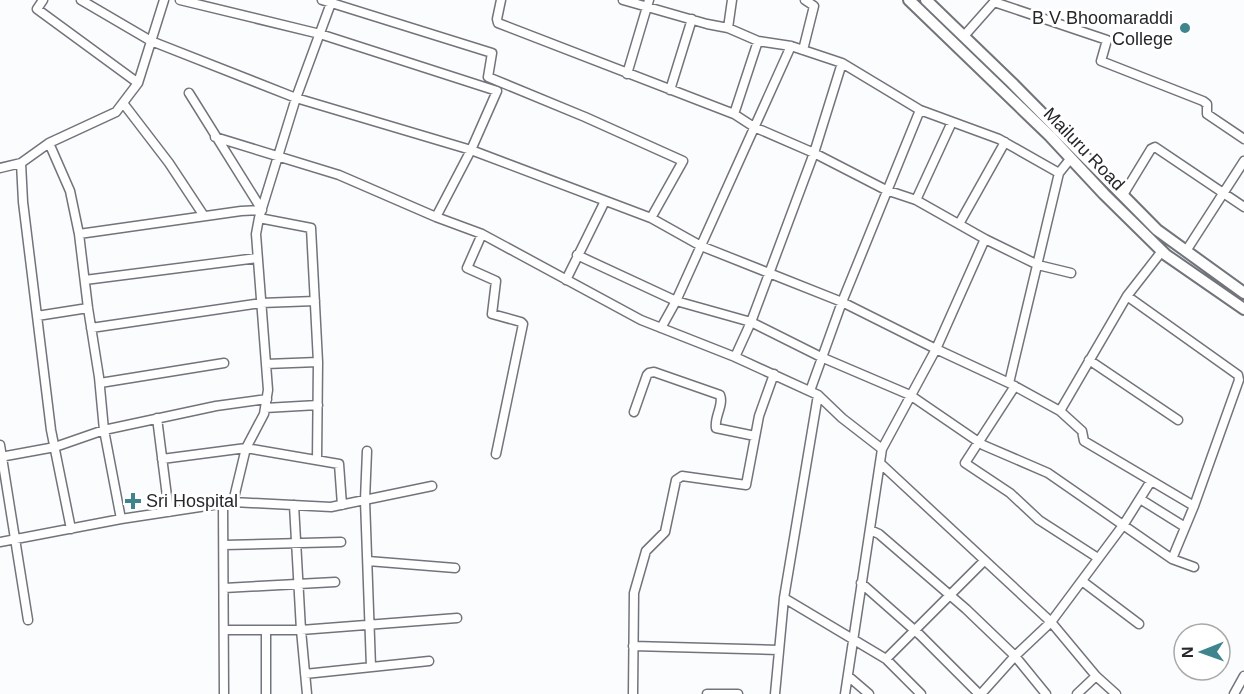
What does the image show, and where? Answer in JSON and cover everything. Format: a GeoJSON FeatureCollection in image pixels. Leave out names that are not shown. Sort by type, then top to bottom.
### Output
{"type":"FeatureCollection","features":[{"type":"Feature","properties":{"kind":"street"},"geometry":{"type":"LineString","coordinates":[[43,0],[37,9],[138,83]]}},
{"type":"Feature","properties":{"kind":"street"},"geometry":{"type":"LineString","coordinates":[[81,0],[90,3],[151,41],[296,98],[471,150],[651,218],[701,246],[842,302],[1060,411],[1082,431],[1084,441],[1194,506]]}},
{"type":"Feature","properties":{"kind":"street"},"geometry":{"type":"LineString","coordinates":[[0,168],[21,163],[49,143],[116,112],[138,83],[164,0]]}},
{"type":"Feature","properties":{"kind":"street"},"geometry":{"type":"LineString","coordinates":[[180,0],[320,34],[496,91],[471,150],[436,217]]}},
{"type":"Feature","properties":{"kind":"street"},"geometry":{"type":"LineString","coordinates":[[501,0],[498,23],[734,114],[754,127],[814,153],[886,190],[916,200],[1038,266],[1071,273]]}},
{"type":"Feature","properties":{"kind":"street"},"geometry":{"type":"LineString","coordinates":[[623,0],[648,3],[692,19],[728,28],[758,41],[791,46],[842,63],[920,110],[1005,142],[1059,173]]}},
{"type":"Feature","properties":{"kind":"street"},"geometry":{"type":"LineString","coordinates":[[728,28],[732,0]]}},
{"type":"Feature","properties":{"kind":"street"},"geometry":{"type":"LineString","coordinates":[[803,50],[814,7],[805,0]]}},
{"type":"Feature","properties":{"kind":"street","name":"Mailuru Road"},"geometry":{"type":"LineString","coordinates":[[909,0],[1050,136],[1162,251],[1244,309]]}},
{"type":"Feature","properties":{"kind":"street"},"geometry":{"type":"LineString","coordinates":[[926,0],[1012,82],[1156,230],[1244,293]]}},
{"type":"Feature","properties":{"kind":"street"},"geometry":{"type":"LineString","coordinates":[[224,694],[224,545],[228,503],[246,448],[264,414],[268,390],[256,234],[260,214],[296,98],[320,34],[327,1],[492,53],[488,77],[683,161],[651,218]]}},
{"type":"Feature","properties":{"kind":"street"},"geometry":{"type":"LineString","coordinates":[[964,36],[994,2],[1107,40],[1101,62],[1203,101],[1206,104],[1207,114],[1244,139]]}},
{"type":"Feature","properties":{"kind":"street"},"geometry":{"type":"LineString","coordinates":[[627,74],[648,3]]}},
{"type":"Feature","properties":{"kind":"street"},"geometry":{"type":"LineString","coordinates":[[670,90],[692,19]]}},
{"type":"Feature","properties":{"kind":"street"},"geometry":{"type":"LineString","coordinates":[[734,114],[758,41]]}},
{"type":"Feature","properties":{"kind":"street"},"geometry":{"type":"LineString","coordinates":[[661,328],[676,301],[791,46]]}},
{"type":"Feature","properties":{"kind":"street"},"geometry":{"type":"LineString","coordinates":[[735,357],[770,273],[814,153],[842,63]]}},
{"type":"Feature","properties":{"kind":"street"},"geometry":{"type":"LineString","coordinates":[[189,93],[260,214]]}},
{"type":"Feature","properties":{"kind":"street"},"geometry":{"type":"LineString","coordinates":[[123,103],[170,163],[204,216]]}},
{"type":"Feature","properties":{"kind":"street"},"geometry":{"type":"LineString","coordinates":[[775,694],[784,597],[821,357],[920,110]]}},
{"type":"Feature","properties":{"kind":"street"},"geometry":{"type":"LineString","coordinates":[[916,200],[952,122]]}},
{"type":"Feature","properties":{"kind":"street"},"geometry":{"type":"LineString","coordinates":[[215,137],[339,175],[436,217],[482,234],[641,320],[735,357],[814,393],[882,449]]}},
{"type":"Feature","properties":{"kind":"street"},"geometry":{"type":"LineString","coordinates":[[959,224],[1005,142]]}},
{"type":"Feature","properties":{"kind":"street"},"geometry":{"type":"LineString","coordinates":[[49,143],[70,191],[79,234],[100,383],[104,430],[121,519]]}},
{"type":"Feature","properties":{"kind":"street"},"geometry":{"type":"LineString","coordinates":[[1123,195],[1151,149],[1155,147],[1244,207]]}},
{"type":"Feature","properties":{"kind":"street"},"geometry":{"type":"LineString","coordinates":[[1071,158],[1059,173],[1012,385],[966,461],[966,465],[1005,489],[1033,515],[1098,558]]}},
{"type":"Feature","properties":{"kind":"street"},"geometry":{"type":"LineString","coordinates":[[1186,251],[1244,161]]}},
{"type":"Feature","properties":{"kind":"street"},"geometry":{"type":"LineString","coordinates":[[21,163],[23,202],[51,430],[71,529]]}},
{"type":"Feature","properties":{"kind":"street"},"geometry":{"type":"LineString","coordinates":[[566,280],[605,201]]}},
{"type":"Feature","properties":{"kind":"street"},"geometry":{"type":"LineString","coordinates":[[79,234],[204,216],[260,214],[311,228],[318,362],[317,460]]}},
{"type":"Feature","properties":{"kind":"street"},"geometry":{"type":"LineString","coordinates":[[482,234],[467,268],[496,281],[492,314],[523,324],[496,453]]}},
{"type":"Feature","properties":{"kind":"street"},"geometry":{"type":"LineString","coordinates":[[845,694],[882,449],[936,349],[985,239]]}},
{"type":"Feature","properties":{"kind":"street"},"geometry":{"type":"LineString","coordinates":[[1060,411],[1127,296],[1162,251]]}},
{"type":"Feature","properties":{"kind":"street"},"geometry":{"type":"LineString","coordinates":[[578,255],[676,301],[751,322],[821,357],[910,395],[978,442],[1048,473],[1172,558],[1194,567]]}},
{"type":"Feature","properties":{"kind":"street"},"geometry":{"type":"LineString","coordinates":[[85,280],[257,258]]}},
{"type":"Feature","properties":{"kind":"street"},"geometry":{"type":"LineString","coordinates":[[1127,296],[1238,375],[1239,384],[1194,506],[1172,558]]}},
{"type":"Feature","properties":{"kind":"street"},"geometry":{"type":"LineString","coordinates":[[91,328],[261,303],[315,301]]}},
{"type":"Feature","properties":{"kind":"street"},"geometry":{"type":"LineString","coordinates":[[37,316],[88,308]]}},
{"type":"Feature","properties":{"kind":"street"},"geometry":{"type":"LineString","coordinates":[[1089,360],[1178,420]]}},
{"type":"Feature","properties":{"kind":"street"},"geometry":{"type":"LineString","coordinates":[[266,364],[318,362]]}},
{"type":"Feature","properties":{"kind":"street"},"geometry":{"type":"LineString","coordinates":[[100,383],[224,363]]}},
{"type":"Feature","properties":{"kind":"street"},"geometry":{"type":"LineString","coordinates":[[634,412],[647,375],[654,372],[720,395],[716,428],[755,436]]}},
{"type":"Feature","properties":{"kind":"street"},"geometry":{"type":"LineString","coordinates":[[633,694],[635,588],[646,551],[665,532],[677,478],[682,476],[746,485],[759,416],[774,374]]}},
{"type":"Feature","properties":{"kind":"street"},"geometry":{"type":"LineString","coordinates":[[1,457],[55,447],[104,430],[243,401],[318,405]]}},
{"type":"Feature","properties":{"kind":"street"},"geometry":{"type":"LineString","coordinates":[[157,418],[169,512]]}},
{"type":"Feature","properties":{"kind":"street"},"geometry":{"type":"LineString","coordinates":[[0,445],[28,620]]}},
{"type":"Feature","properties":{"kind":"street"},"geometry":{"type":"LineString","coordinates":[[162,459],[246,448],[339,464],[342,505]]}},
{"type":"Feature","properties":{"kind":"street"},"geometry":{"type":"LineString","coordinates":[[368,451],[365,500],[371,667]]}},
{"type":"Feature","properties":{"kind":"street"},"geometry":{"type":"LineString","coordinates":[[880,463],[1052,622],[1096,676],[1116,694]]}},
{"type":"Feature","properties":{"kind":"street"},"geometry":{"type":"LineString","coordinates":[[861,583],[980,694],[1052,622],[1124,524],[1151,481]]}},
{"type":"Feature","properties":{"kind":"street"},"geometry":{"type":"LineString","coordinates":[[0,542],[121,519],[228,503],[331,507],[432,486]]}},
{"type":"Feature","properties":{"kind":"street"},"geometry":{"type":"LineString","coordinates":[[1140,499],[1185,527]]}},
{"type":"Feature","properties":{"kind":"street"},"geometry":{"type":"LineString","coordinates":[[294,505],[307,694]]}},
{"type":"Feature","properties":{"kind":"street"},"geometry":{"type":"LineString","coordinates":[[870,530],[879,534],[966,609],[1015,657],[1046,694]]}},
{"type":"Feature","properties":{"kind":"street"},"geometry":{"type":"LineString","coordinates":[[224,545],[341,542]]}},
{"type":"Feature","properties":{"kind":"street"},"geometry":{"type":"LineString","coordinates":[[368,561],[455,568]]}},
{"type":"Feature","properties":{"kind":"street"},"geometry":{"type":"LineString","coordinates":[[886,659],[984,561]]}},
{"type":"Feature","properties":{"kind":"street"},"geometry":{"type":"LineString","coordinates":[[1082,581],[1139,624]]}},
{"type":"Feature","properties":{"kind":"street"},"geometry":{"type":"LineString","coordinates":[[224,588],[335,582]]}},
{"type":"Feature","properties":{"kind":"street"},"geometry":{"type":"LineString","coordinates":[[784,597],[886,659],[921,694]]}},
{"type":"Feature","properties":{"kind":"street"},"geometry":{"type":"LineString","coordinates":[[224,630],[301,630],[457,618]]}},
{"type":"Feature","properties":{"kind":"street"},"geometry":{"type":"LineString","coordinates":[[266,630],[266,694]]}},
{"type":"Feature","properties":{"kind":"street"},"geometry":{"type":"LineString","coordinates":[[633,646],[779,650]]}},
{"type":"Feature","properties":{"kind":"street"},"geometry":{"type":"LineString","coordinates":[[305,674],[429,661]]}},
{"type":"Feature","properties":{"kind":"street"},"geometry":{"type":"LineString","coordinates":[[848,676],[870,694]]}},
{"type":"Feature","properties":{"kind":"street"},"geometry":{"type":"LineString","coordinates":[[1077,694],[1096,676]]}},
{"type":"Feature","properties":{"kind":"street"},"geometry":{"type":"LineString","coordinates":[[1234,694],[1244,676]]}},
{"type":"Feature","properties":{"kind":"street"},"geometry":{"type":"LineString","coordinates":[[706,694],[738,694]]}},
{"type":"Feature","properties":{"kind":"place","name":"B V Bhoomaraddi College"},"geometry":{"type":"Point","coordinates":[1185,28]}},
{"type":"Feature","properties":{"kind":"place","name":"Sri Hospital"},"geometry":{"type":"Point","coordinates":[133,501]}}]}
